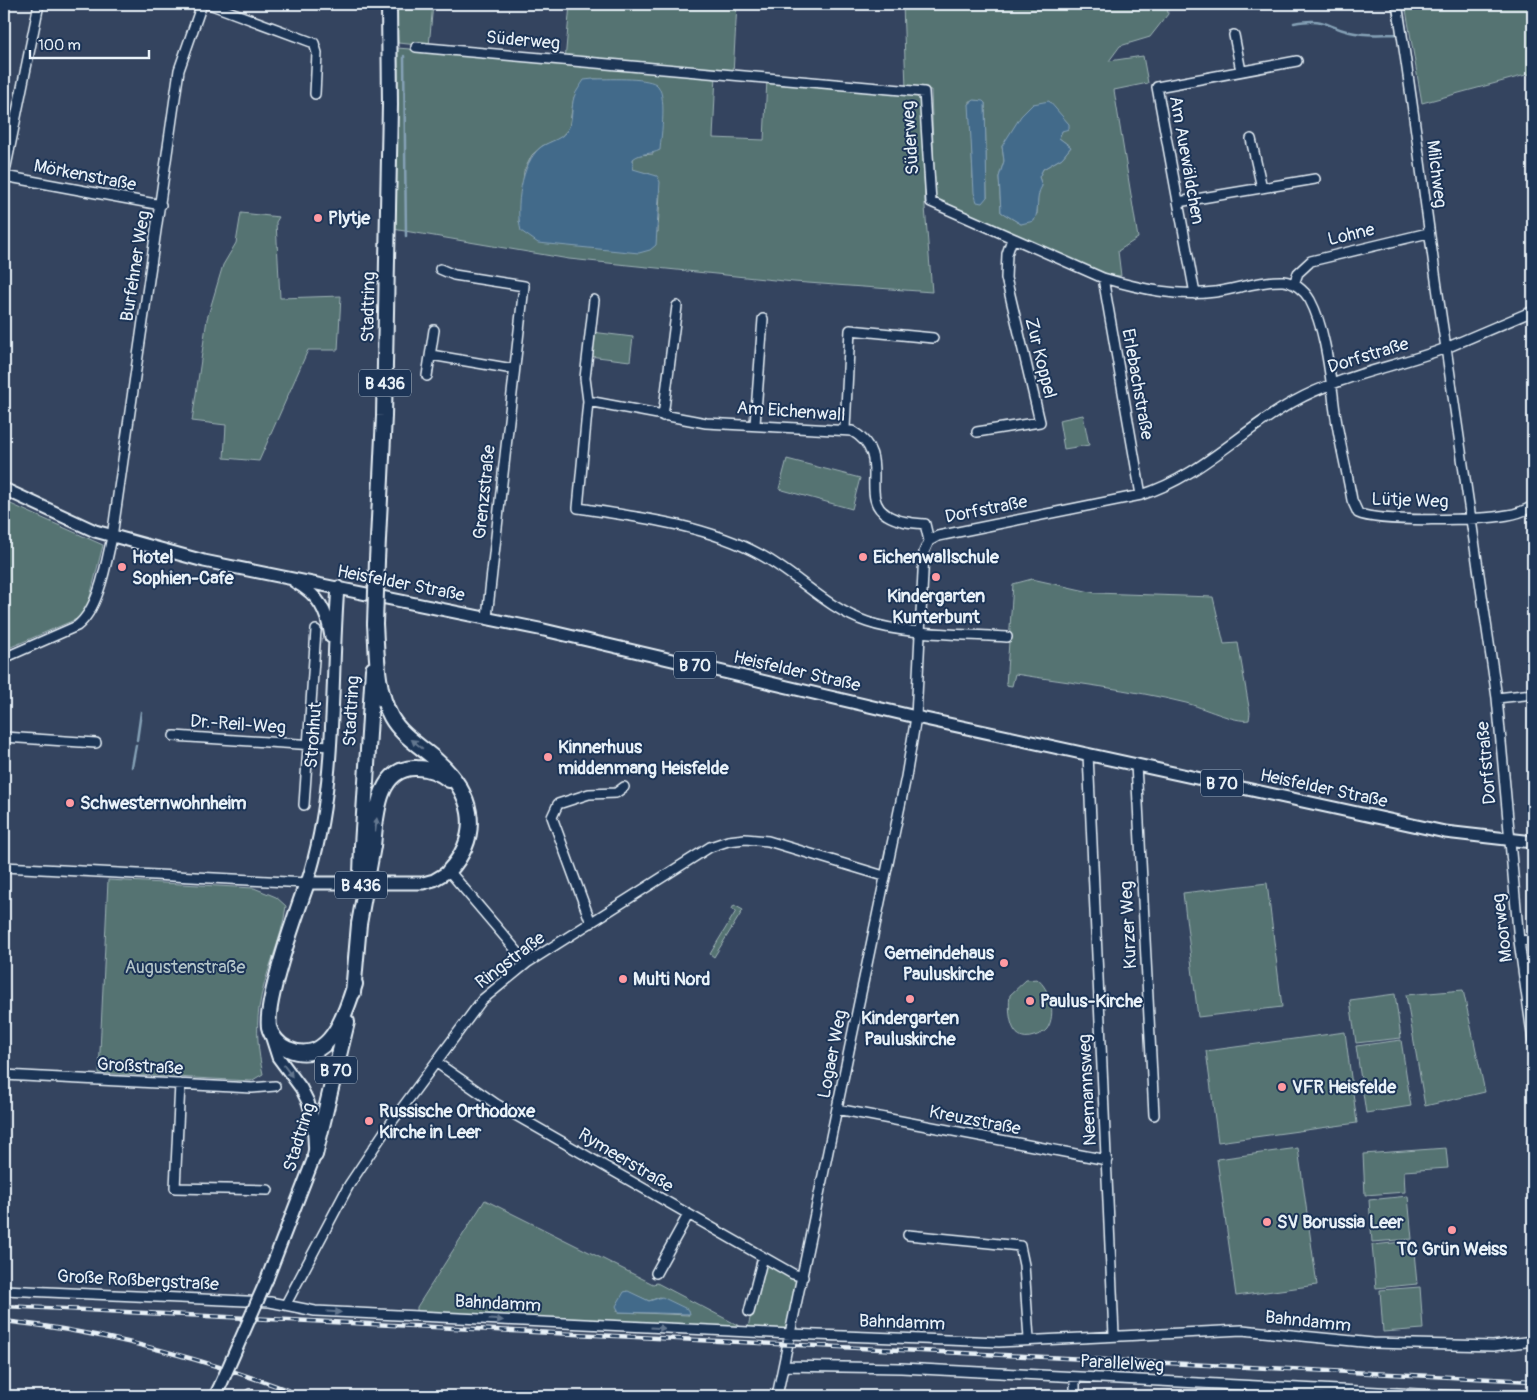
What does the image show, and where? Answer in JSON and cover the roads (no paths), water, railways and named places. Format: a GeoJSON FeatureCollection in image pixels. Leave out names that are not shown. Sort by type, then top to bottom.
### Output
{"type":"FeatureCollection","features":[{"type":"Feature","properties":{"kind":"highway","name":"Stadtring"},"geometry":{"type":"LineString","coordinates":[[315,1155],[355,984],[359,924],[368,846],[384,416],[390,105],[389,4]]}},
{"type":"Feature","properties":{"kind":"highway"},"geometry":{"type":"LineString","coordinates":[[375,624],[379,677],[384,701],[392,718],[408,736],[450,774],[463,792],[469,808],[469,836],[460,858],[449,871]]}},
{"type":"Feature","properties":{"kind":"highway","name":"B 70"},"geometry":{"type":"LineString","coordinates":[[368,846],[384,788],[395,774],[410,767],[431,770],[442,774],[463,792]]}},
{"type":"Feature","properties":{"kind":"highway","name":"B 70"},"geometry":{"type":"LineString","coordinates":[[269,1027],[274,991],[307,883]]}},
{"type":"Feature","properties":{"kind":"highway"},"geometry":{"type":"LineString","coordinates":[[269,1027],[282,1046],[303,1053],[312,1051],[336,1032],[345,1015],[355,984]]}},
{"type":"Feature","properties":{"kind":"main road","name":"Heisfelder Straße"},"geometry":{"type":"LineString","coordinates":[[4,489],[112,537],[204,561],[487,617],[916,717],[1445,832],[1533,842]]}},
{"type":"Feature","properties":{"kind":"main road"},"geometry":{"type":"LineString","coordinates":[[288,579],[312,593],[324,609],[335,668]]}},
{"type":"Feature","properties":{"kind":"main road","name":"Strohhut"},"geometry":{"type":"LineString","coordinates":[[307,883],[324,822],[335,668],[338,587]]}},
{"type":"Feature","properties":{"kind":"main road"},"geometry":{"type":"LineString","coordinates":[[307,883],[423,883],[434,880],[449,871]]}},
{"type":"Feature","properties":{"kind":"main road","name":"B 70"},"geometry":{"type":"LineString","coordinates":[[269,1027],[273,1047],[278,1057],[301,1088],[308,1102],[313,1118],[315,1155]]}},
{"type":"Feature","properties":{"kind":"main road","name":"Stadtring"},"geometry":{"type":"LineString","coordinates":[[215,1396],[267,1279],[315,1155]]}},
{"type":"Feature","properties":{"kind":"street"},"geometry":{"type":"LineString","coordinates":[[4,176],[38,4]]}},
{"type":"Feature","properties":{"kind":"street","name":"Burfehner Weg"},"geometry":{"type":"LineString","coordinates":[[4,658],[77,626],[85,620],[93,609],[112,537],[179,70],[202,4]]}},
{"type":"Feature","properties":{"kind":"street"},"geometry":{"type":"LineString","coordinates":[[209,4],[314,43],[317,53],[315,94]]}},
{"type":"Feature","properties":{"kind":"street","name":"Milchweg"},"geometry":{"type":"LineString","coordinates":[[1397,4],[1423,176],[1428,234],[1446,348]]}},
{"type":"Feature","properties":{"kind":"street"},"geometry":{"type":"LineString","coordinates":[[1234,34],[1241,71]]}},
{"type":"Feature","properties":{"kind":"street","name":"Süderweg"},"geometry":{"type":"LineString","coordinates":[[416,46],[924,92],[931,202],[1103,278],[1170,294],[1195,294],[1271,281],[1294,284]]}},
{"type":"Feature","properties":{"kind":"street","name":"Am Auewäldchen"},"geometry":{"type":"LineString","coordinates":[[1195,294],[1157,87],[1297,61]]}},
{"type":"Feature","properties":{"kind":"street"},"geometry":{"type":"LineString","coordinates":[[1252,138],[1262,188]]}},
{"type":"Feature","properties":{"kind":"street","name":"Mörkenstraße"},"geometry":{"type":"LineString","coordinates":[[4,176],[161,205]]}},
{"type":"Feature","properties":{"kind":"street"},"geometry":{"type":"LineString","coordinates":[[1178,202],[1315,179]]}},
{"type":"Feature","properties":{"kind":"street","name":"Lohne"},"geometry":{"type":"LineString","coordinates":[[1294,284],[1298,273],[1311,261],[1428,234]]}},
{"type":"Feature","properties":{"kind":"street","name":"Zur Koppel"},"geometry":{"type":"LineString","coordinates":[[977,432],[1040,422],[1006,278],[1007,254],[1012,238]]}},
{"type":"Feature","properties":{"kind":"street","name":"Grenzstraße"},"geometry":{"type":"LineString","coordinates":[[440,269],[454,275],[524,286],[522,316],[513,369],[487,617]]}},
{"type":"Feature","properties":{"kind":"street","name":"Erlebachstraße"},"geometry":{"type":"LineString","coordinates":[[1103,278],[1141,495]]}},
{"type":"Feature","properties":{"kind":"street"},"geometry":{"type":"LineString","coordinates":[[1294,284],[1309,298],[1314,310],[1332,383]]}},
{"type":"Feature","properties":{"kind":"street"},"geometry":{"type":"LineString","coordinates":[[594,300],[585,378],[588,401],[578,508],[680,526],[732,540],[783,568],[811,592],[852,616],[892,628],[1007,637]]}},
{"type":"Feature","properties":{"kind":"street"},"geometry":{"type":"LineString","coordinates":[[663,416],[677,306]]}},
{"type":"Feature","properties":{"kind":"street"},"geometry":{"type":"LineString","coordinates":[[1446,348],[1533,313]]}},
{"type":"Feature","properties":{"kind":"street"},"geometry":{"type":"LineString","coordinates":[[755,424],[763,319]]}},
{"type":"Feature","properties":{"kind":"street"},"geometry":{"type":"LineString","coordinates":[[427,376],[434,330]]}},
{"type":"Feature","properties":{"kind":"street"},"geometry":{"type":"LineString","coordinates":[[845,428],[850,330],[933,338]]}},
{"type":"Feature","properties":{"kind":"street","name":"Dorfstraße"},"geometry":{"type":"LineString","coordinates":[[916,717],[924,552],[929,541],[948,533],[1141,495],[1175,482],[1200,468],[1254,426],[1290,403],[1332,383],[1446,348],[1472,517],[1496,698],[1508,840]]}},
{"type":"Feature","properties":{"kind":"street"},"geometry":{"type":"LineString","coordinates":[[431,355],[513,369]]}},
{"type":"Feature","properties":{"kind":"street","name":"Lütje Weg"},"geometry":{"type":"LineString","coordinates":[[1332,383],[1352,500],[1358,512],[1386,518],[1472,517],[1508,515],[1533,506]]}},
{"type":"Feature","properties":{"kind":"street","name":"Am Eichenwall"},"geometry":{"type":"LineString","coordinates":[[588,401],[663,416],[706,422],[845,428],[860,435],[872,450],[875,458],[874,489],[878,505],[885,514],[892,517],[926,524],[929,541]]}},
{"type":"Feature","properties":{"kind":"street","name":"Strohhut"},"geometry":{"type":"LineString","coordinates":[[304,805],[316,630]]}},
{"type":"Feature","properties":{"kind":"street"},"geometry":{"type":"LineString","coordinates":[[1496,698],[1533,694]]}},
{"type":"Feature","properties":{"kind":"street","name":"Logaer Weg"},"geometry":{"type":"LineString","coordinates":[[777,1396],[906,777],[916,717]]}},
{"type":"Feature","properties":{"kind":"street","name":"Dr.-Reil-Weg"},"geometry":{"type":"LineString","coordinates":[[174,736],[330,746]]}},
{"type":"Feature","properties":{"kind":"street"},"geometry":{"type":"LineString","coordinates":[[4,737],[96,743]]}},
{"type":"Feature","properties":{"kind":"street","name":"Neemannsweg"},"geometry":{"type":"LineString","coordinates":[[1088,754],[1114,1335]]}},
{"type":"Feature","properties":{"kind":"street","name":"Kurzer Weg"},"geometry":{"type":"LineString","coordinates":[[1136,764],[1154,1115]]}},
{"type":"Feature","properties":{"kind":"street"},"geometry":{"type":"LineString","coordinates":[[591,923],[552,816],[558,804],[589,794],[616,793],[624,787]]}},
{"type":"Feature","properties":{"kind":"street","name":"Ringstraße"},"geometry":{"type":"LineString","coordinates":[[286,1304],[349,1185],[385,1131],[482,1000],[527,963],[710,847],[728,841],[745,839],[768,841],[884,876]]}},
{"type":"Feature","properties":{"kind":"street","name":"Moorweg"},"geometry":{"type":"LineString","coordinates":[[1508,840],[1519,941],[1533,1041]]}},
{"type":"Feature","properties":{"kind":"street"},"geometry":{"type":"LineString","coordinates":[[4,867],[307,883]]}},
{"type":"Feature","properties":{"kind":"street"},"geometry":{"type":"LineString","coordinates":[[449,871],[527,963]]}},
{"type":"Feature","properties":{"kind":"street"},"geometry":{"type":"LineString","coordinates":[[1519,941],[1533,940]]}},
{"type":"Feature","properties":{"kind":"street","name":"Rymeerstraße"},"geometry":{"type":"LineString","coordinates":[[437,1063],[496,1104],[688,1215],[793,1274],[803,1277]]}},
{"type":"Feature","properties":{"kind":"street","name":"Großstraße"},"geometry":{"type":"LineString","coordinates":[[4,1075],[252,1088],[275,1086]]}},
{"type":"Feature","properties":{"kind":"street"},"geometry":{"type":"LineString","coordinates":[[180,1084],[175,1188],[268,1190]]}},
{"type":"Feature","properties":{"kind":"street","name":"Kreuzstraße"},"geometry":{"type":"LineString","coordinates":[[837,1109],[1107,1160]]}},
{"type":"Feature","properties":{"kind":"street"},"geometry":{"type":"LineString","coordinates":[[656,1273],[688,1215]]}},
{"type":"Feature","properties":{"kind":"street"},"geometry":{"type":"LineString","coordinates":[[908,1235],[1020,1246],[1024,1265],[1029,1339]]}},
{"type":"Feature","properties":{"kind":"street"},"geometry":{"type":"LineString","coordinates":[[749,1312],[763,1257]]}},
{"type":"Feature","properties":{"kind":"street","name":"Große Roßbergstraße"},"geometry":{"type":"LineString","coordinates":[[4,1290],[270,1302]]}},
{"type":"Feature","properties":{"kind":"street","name":"Bahndamm"},"geometry":{"type":"LineString","coordinates":[[270,1302],[315,1311],[999,1342],[1029,1339],[1242,1330],[1373,1344],[1493,1346],[1533,1341]]}},
{"type":"Feature","properties":{"kind":"street","name":"Parallelweg"},"geometry":{"type":"LineString","coordinates":[[784,1366],[901,1368],[1075,1377],[1294,1392],[1458,1396]]}},
{"type":"Feature","properties":{"kind":"street"},"geometry":{"type":"LineString","coordinates":[[1075,1377],[1075,1396]]}},
{"type":"Feature","properties":{"kind":"water"},"geometry":{"type":"Polygon","coordinates":[[[584,80],[643,80],[656,84],[660,89],[663,115],[660,150],[639,155],[633,159],[633,169],[657,176],[660,182],[656,245],[650,250],[639,253],[538,243],[521,231],[519,199],[524,174],[529,163],[541,147],[564,135],[570,124],[576,93],[584,80]]]}},
{"type":"Feature","properties":{"kind":"water"},"geometry":{"type":"Polygon","coordinates":[[[974,100],[985,103],[987,197],[982,203],[977,202],[974,193],[969,104],[974,100]]]}},
{"type":"Feature","properties":{"kind":"water"},"geometry":{"type":"Polygon","coordinates":[[[1049,101],[1069,124],[1069,129],[1062,131],[1059,138],[1071,147],[1062,158],[1043,169],[1039,177],[1042,186],[1036,217],[1034,221],[1021,224],[1001,212],[999,177],[1004,161],[1002,146],[1021,116],[1033,104],[1049,101]]]}},
{"type":"Feature","properties":{"kind":"water"},"geometry":{"type":"Polygon","coordinates":[[[628,1291],[649,1301],[662,1297],[689,1310],[690,1314],[619,1312],[616,1306],[624,1292],[628,1291]]]}},
{"type":"Feature","properties":{"kind":"waterway"},"geometry":{"type":"LineString","coordinates":[[1392,4],[1401,54]]}},
{"type":"Feature","properties":{"kind":"waterway"},"geometry":{"type":"LineString","coordinates":[[1402,4],[1416,101]]}},
{"type":"Feature","properties":{"kind":"waterway"},"geometry":{"type":"LineString","coordinates":[[1294,23],[1313,21],[1356,33],[1397,34]]}},
{"type":"Feature","properties":{"kind":"waterway"},"geometry":{"type":"LineString","coordinates":[[404,56],[406,236]]}},
{"type":"Feature","properties":{"kind":"waterway"},"geometry":{"type":"LineString","coordinates":[[137,740],[141,712]]}},
{"type":"Feature","properties":{"kind":"waterway"},"geometry":{"type":"LineString","coordinates":[[132,767],[136,745]]}},
{"type":"Feature","properties":{"kind":"railway"},"geometry":{"type":"LineString","coordinates":[[4,1306],[1533,1381]]}},
{"type":"Feature","properties":{"kind":"railway"},"geometry":{"type":"LineString","coordinates":[[4,1321],[81,1332],[156,1349],[230,1370],[303,1396]]}},
{"type":"Feature","properties":{"kind":"place","name":"Plytje"},"geometry":{"type":"Point","coordinates":[318,218]}},
{"type":"Feature","properties":{"kind":"place","name":"Eichenwallschule"},"geometry":{"type":"Point","coordinates":[863,557]}},
{"type":"Feature","properties":{"kind":"place","name":"Hotel Sophien-Cafe"},"geometry":{"type":"Point","coordinates":[122,567]}},
{"type":"Feature","properties":{"kind":"place","name":"Kindergarten Kunterbunt"},"geometry":{"type":"Point","coordinates":[936,577]}},
{"type":"Feature","properties":{"kind":"place","name":"Kinnerhuus middenmang Heisfelde"},"geometry":{"type":"Point","coordinates":[548,757]}},
{"type":"Feature","properties":{"kind":"place","name":"Schwesternwohnheim"},"geometry":{"type":"Point","coordinates":[70,803]}},
{"type":"Feature","properties":{"kind":"place","name":"Gemeindehaus Pauluskirche"},"geometry":{"type":"Point","coordinates":[1004,963]}},
{"type":"Feature","properties":{"kind":"place","name":"Multi Nord"},"geometry":{"type":"Point","coordinates":[623,979]}},
{"type":"Feature","properties":{"kind":"place","name":"Kindergarten Pauluskirche"},"geometry":{"type":"Point","coordinates":[910,999]}},
{"type":"Feature","properties":{"kind":"place","name":"Paulus-Kirche"},"geometry":{"type":"Point","coordinates":[1030,1001]}},
{"type":"Feature","properties":{"kind":"place","name":"VFR Heisfelde"},"geometry":{"type":"Point","coordinates":[1282,1087]}},
{"type":"Feature","properties":{"kind":"place","name":"Russische Orthodoxe Kirche in Leer"},"geometry":{"type":"Point","coordinates":[369,1121]}},
{"type":"Feature","properties":{"kind":"place","name":"SV Borussia Leer"},"geometry":{"type":"Point","coordinates":[1267,1222]}},
{"type":"Feature","properties":{"kind":"place","name":"TC Grün Weiss"},"geometry":{"type":"Point","coordinates":[1452,1230]}},
{"type":"Feature","properties":{"kind":"park label","name":"Augustenstraße"},"geometry":{"type":"Point","coordinates":[185,967]}}]}
